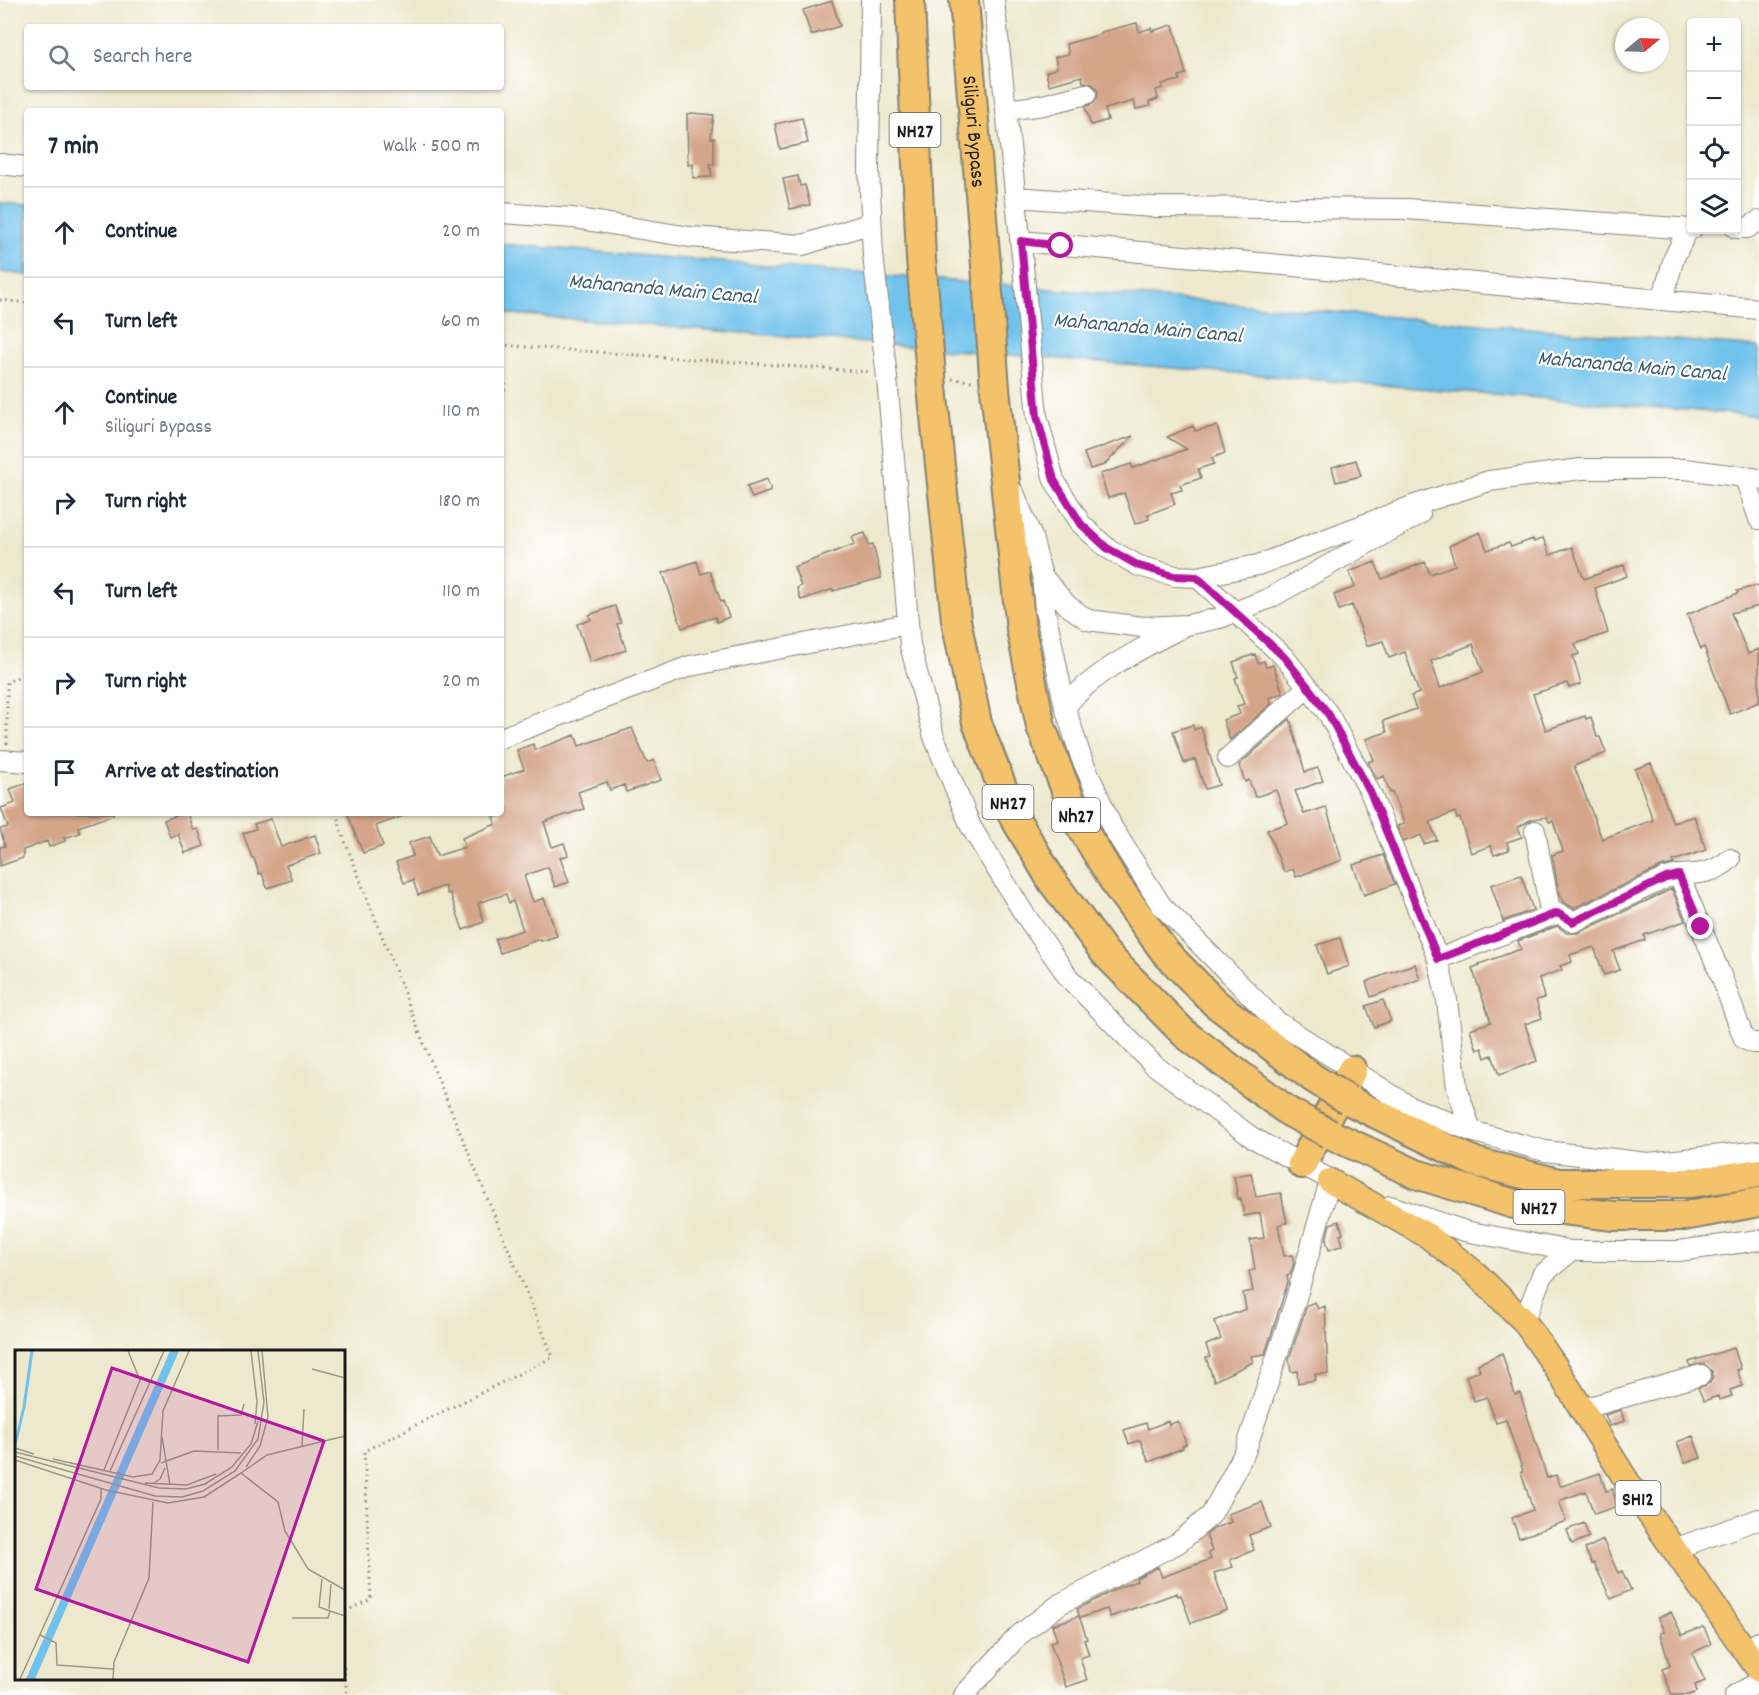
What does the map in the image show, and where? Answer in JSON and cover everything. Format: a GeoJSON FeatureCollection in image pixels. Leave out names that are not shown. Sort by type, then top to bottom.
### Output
{"type":"FeatureCollection","features":[{"type":"Feature","properties":{"kind":"highway","name":"NH27"},"geometry":{"type":"LineString","coordinates":[[910,0],[921,259],[942,383],[956,620],[977,723],[1013,814],[1052,881],[1105,953],[1185,1034],[1289,1112],[1416,1174],[1514,1204],[1613,1216],[1684,1216],[1759,1202]]}},
{"type":"Feature","properties":{"kind":"highway","name":"Siliguri Bypass"},"geometry":{"type":"LineString","coordinates":[[963,0],[986,265],[985,385]]}},
{"type":"Feature","properties":{"kind":"highway","name":"NH27"},"geometry":{"type":"LineString","coordinates":[[985,385],[1002,466]]}},
{"type":"Feature","properties":{"kind":"highway","name":"Nh27"},"geometry":{"type":"LineString","coordinates":[[1002,466],[1021,629],[1041,727],[1080,825],[1117,885],[1165,952],[1215,1003],[1313,1078],[1348,1100]]}},
{"type":"Feature","properties":{"kind":"highway"},"geometry":{"type":"LineString","coordinates":[[1302,1164],[1353,1070]]}},
{"type":"Feature","properties":{"kind":"highway","name":"NH27"},"geometry":{"type":"LineString","coordinates":[[1348,1100],[1474,1162],[1559,1182],[1690,1183],[1759,1173]]}},
{"type":"Feature","properties":{"kind":"main road"},"geometry":{"type":"LineString","coordinates":[[1330,1181],[1428,1236],[1475,1273],[1524,1321]]}},
{"type":"Feature","properties":{"kind":"main road","name":"SH12"},"geometry":{"type":"LineString","coordinates":[[1524,1321],[1635,1494],[1674,1549],[1752,1645],[1759,1670]]}},
{"type":"Feature","properties":{"kind":"street"},"geometry":{"type":"LineString","coordinates":[[871,0],[869,170],[879,375],[910,645],[934,737],[971,827],[1023,912],[1069,978],[1154,1065],[1253,1138],[1330,1181],[1391,1207],[1465,1231],[1571,1251],[1679,1251],[1759,1240]]}},
{"type":"Feature","properties":{"kind":"street"},"geometry":{"type":"LineString","coordinates":[[994,0],[1021,241],[1037,416],[1054,480],[1081,524],[1107,548],[1139,566],[1174,576],[1197,577],[1258,565],[1415,505],[1489,481],[1581,469],[1685,469],[1752,478],[1759,519]]}},
{"type":"Feature","properties":{"kind":"street"},"geometry":{"type":"LineString","coordinates":[[1006,110],[1043,105],[1086,94]]}},
{"type":"Feature","properties":{"kind":"street"},"geometry":{"type":"LineString","coordinates":[[0,164],[24,167]]}},
{"type":"Feature","properties":{"kind":"street"},"geometry":{"type":"LineString","coordinates":[[1015,197],[1153,207],[1406,209],[1687,229]]}},
{"type":"Feature","properties":{"kind":"street"},"geometry":{"type":"LineString","coordinates":[[504,213],[573,218],[690,237],[803,245],[871,222]]}},
{"type":"Feature","properties":{"kind":"street"},"geometry":{"type":"LineString","coordinates":[[1741,228],[1747,228],[1759,220]]}},
{"type":"Feature","properties":{"kind":"street"},"geometry":{"type":"LineString","coordinates":[[1662,300],[1674,258],[1687,234]]}},
{"type":"Feature","properties":{"kind":"street"},"geometry":{"type":"LineString","coordinates":[[1021,241],[1759,309]]}},
{"type":"Feature","properties":{"kind":"street"},"geometry":{"type":"LineString","coordinates":[[1002,466],[1032,537],[1042,576],[1045,610],[1065,707],[1081,757],[1112,827],[1161,905],[1276,1021],[1408,1106],[1471,1131],[1545,1151],[1648,1163],[1759,1151]]}},
{"type":"Feature","properties":{"kind":"street"},"geometry":{"type":"LineString","coordinates":[[1042,576],[1068,606],[1088,620],[1143,627],[1187,625],[1220,618],[1270,598],[1425,511],[1489,481]]}},
{"type":"Feature","properties":{"kind":"street"},"geometry":{"type":"LineString","coordinates":[[1197,577],[1284,657],[1329,715],[1371,794],[1438,959],[1447,1000],[1457,1088],[1471,1131]]}},
{"type":"Feature","properties":{"kind":"street"},"geometry":{"type":"LineString","coordinates":[[504,737],[690,666],[907,624]]}},
{"type":"Feature","properties":{"kind":"street"},"geometry":{"type":"LineString","coordinates":[[1065,707],[1093,680],[1154,642],[1187,625]]}},
{"type":"Feature","properties":{"kind":"street"},"geometry":{"type":"LineString","coordinates":[[1228,758],[1308,687]]}},
{"type":"Feature","properties":{"kind":"street"},"geometry":{"type":"LineString","coordinates":[[1535,831],[1551,916]]}},
{"type":"Feature","properties":{"kind":"street"},"geometry":{"type":"LineString","coordinates":[[1438,959],[1557,913],[1573,922],[1666,878],[1711,872],[1721,868],[1730,859]]}},
{"type":"Feature","properties":{"kind":"street"},"geometry":{"type":"LineString","coordinates":[[1679,875],[1722,978],[1744,1039],[1752,1043],[1759,1043]]}},
{"type":"Feature","properties":{"kind":"street"},"geometry":{"type":"LineString","coordinates":[[964,1695],[1019,1635],[1060,1604],[1178,1543],[1211,1515],[1245,1452],[1295,1302],[1330,1181]]}},
{"type":"Feature","properties":{"kind":"street"},"geometry":{"type":"LineString","coordinates":[[1524,1321],[1542,1275],[1571,1251]]}},
{"type":"Feature","properties":{"kind":"street"},"geometry":{"type":"LineString","coordinates":[[1582,1409],[1701,1375]]}},
{"type":"Feature","properties":{"kind":"street"},"geometry":{"type":"LineString","coordinates":[[1674,1549],[1759,1519]]}},
{"type":"Feature","properties":{"kind":"street"},"geometry":{"type":"LineString","coordinates":[[1735,1695],[1759,1682]]}},
{"type":"Feature","properties":{"kind":"path"},"geometry":{"type":"LineString","coordinates":[[0,300],[24,303]]}},
{"type":"Feature","properties":{"kind":"path"},"geometry":{"type":"LineString","coordinates":[[504,345],[879,375]]}},
{"type":"Feature","properties":{"kind":"path"},"geometry":{"type":"LineString","coordinates":[[942,383],[985,385]]}},
{"type":"Feature","properties":{"kind":"path"},"geometry":{"type":"LineString","coordinates":[[504,391],[506,384]]}},
{"type":"Feature","properties":{"kind":"path"},"geometry":{"type":"LineString","coordinates":[[12,761],[7,682],[24,674]]}},
{"type":"Feature","properties":{"kind":"path"},"geometry":{"type":"LineString","coordinates":[[337,816],[433,1067],[553,1357],[364,1451],[371,1599],[345,1612]]}},
{"type":"Feature","properties":{"kind":"path"},"geometry":{"type":"LineString","coordinates":[[345,1676],[347,1695]]}},
{"type":"Feature","properties":{"kind":"water"},"geometry":{"type":"Polygon","coordinates":[[[0,203],[24,205],[24,275],[0,272],[0,203]]]}},
{"type":"Feature","properties":{"kind":"water","name":"Mahananda Main Canal"},"geometry":{"type":"Polygon","coordinates":[[[504,244],[1759,347],[1759,416],[504,313],[504,244]]]}},
{"type":"Feature","properties":{"kind":"building"},"geometry":{"type":"Polygon","coordinates":[[[832,1],[840,26],[811,35],[803,10],[832,1]]]}},
{"type":"Feature","properties":{"kind":"building"},"geometry":{"type":"Polygon","coordinates":[[[1137,23],[1139,32],[1173,25],[1186,74],[1179,76],[1180,80],[1162,84],[1163,88],[1156,90],[1158,99],[1149,102],[1150,106],[1136,109],[1134,101],[1105,109],[1108,120],[1091,125],[1085,107],[1094,103],[1097,98],[1098,92],[1095,86],[1083,82],[1082,76],[1049,85],[1046,72],[1057,68],[1055,57],[1069,54],[1066,44],[1137,23]]]}},
{"type":"Feature","properties":{"kind":"building"},"geometry":{"type":"Polygon","coordinates":[[[687,114],[714,115],[711,138],[714,138],[714,164],[710,164],[712,177],[693,178],[693,164],[688,165],[687,114]]]}},
{"type":"Feature","properties":{"kind":"building"},"geometry":{"type":"Polygon","coordinates":[[[802,118],[808,143],[780,149],[775,124],[802,118]]]}},
{"type":"Feature","properties":{"kind":"building"},"geometry":{"type":"Polygon","coordinates":[[[798,176],[800,186],[805,185],[810,205],[790,209],[783,179],[798,176]]]}},
{"type":"Feature","properties":{"kind":"building"},"geometry":{"type":"Polygon","coordinates":[[[1193,426],[1195,431],[1217,426],[1225,453],[1212,458],[1214,464],[1198,469],[1201,478],[1180,485],[1182,490],[1171,493],[1175,504],[1147,515],[1149,519],[1135,524],[1124,493],[1108,498],[1100,474],[1131,464],[1133,468],[1187,449],[1167,437],[1193,426]]]}},
{"type":"Feature","properties":{"kind":"building"},"geometry":{"type":"Polygon","coordinates":[[[1133,436],[1104,465],[1090,469],[1084,453],[1133,436]]]}},
{"type":"Feature","properties":{"kind":"building"},"geometry":{"type":"Polygon","coordinates":[[[1356,460],[1361,476],[1336,482],[1332,467],[1356,460]]]}},
{"type":"Feature","properties":{"kind":"building"},"geometry":{"type":"Polygon","coordinates":[[[767,479],[771,491],[752,498],[747,486],[767,479]]]}},
{"type":"Feature","properties":{"kind":"building"},"geometry":{"type":"Polygon","coordinates":[[[1480,532],[1487,550],[1509,543],[1511,547],[1543,538],[1550,555],[1572,547],[1584,579],[1624,565],[1627,576],[1595,588],[1608,633],[1575,644],[1579,654],[1573,656],[1581,684],[1569,688],[1567,683],[1533,694],[1546,730],[1585,716],[1586,719],[1591,717],[1597,737],[1600,737],[1606,753],[1574,766],[1602,839],[1653,820],[1635,769],[1651,763],[1673,823],[1694,816],[1706,850],[1673,861],[1674,864],[1661,867],[1574,908],[1563,902],[1558,888],[1552,855],[1563,851],[1553,821],[1549,822],[1547,817],[1532,819],[1518,827],[1522,837],[1507,842],[1509,850],[1494,855],[1491,846],[1471,853],[1460,818],[1457,819],[1455,812],[1430,822],[1437,840],[1424,844],[1421,835],[1403,842],[1397,826],[1404,824],[1384,776],[1377,779],[1368,762],[1374,760],[1366,739],[1387,732],[1383,721],[1416,709],[1411,696],[1419,693],[1405,652],[1389,658],[1383,641],[1367,646],[1352,605],[1339,610],[1334,595],[1355,587],[1349,572],[1375,562],[1382,579],[1425,562],[1430,574],[1455,565],[1449,546],[1480,532]],[[1473,644],[1431,661],[1440,688],[1483,672],[1473,644]]]}},
{"type":"Feature","properties":{"kind":"building"},"geometry":{"type":"Polygon","coordinates":[[[865,533],[869,545],[873,544],[881,578],[833,591],[833,589],[801,600],[797,588],[801,586],[794,567],[855,544],[852,537],[865,533]]]}},
{"type":"Feature","properties":{"kind":"building"},"geometry":{"type":"Polygon","coordinates":[[[697,561],[701,574],[710,571],[729,617],[717,622],[715,617],[682,628],[663,573],[697,561]]]}},
{"type":"Feature","properties":{"kind":"building"},"geometry":{"type":"Polygon","coordinates":[[[1759,585],[1759,606],[1731,613],[1748,654],[1759,649],[1759,702],[1730,714],[1704,647],[1701,649],[1687,615],[1738,593],[1737,591],[1759,585]]]}},
{"type":"Feature","properties":{"kind":"building"},"geometry":{"type":"Polygon","coordinates":[[[615,606],[621,623],[617,624],[626,650],[590,662],[577,624],[591,620],[589,615],[615,606]]]}},
{"type":"Feature","properties":{"kind":"building"},"geometry":{"type":"Polygon","coordinates":[[[1255,654],[1258,663],[1264,661],[1266,667],[1273,665],[1283,693],[1269,698],[1271,704],[1230,740],[1223,720],[1240,714],[1237,706],[1244,704],[1235,678],[1238,677],[1233,662],[1255,654]]]}},
{"type":"Feature","properties":{"kind":"building"},"geometry":{"type":"Polygon","coordinates":[[[1290,719],[1305,772],[1318,768],[1323,781],[1295,791],[1304,814],[1326,807],[1342,860],[1296,877],[1293,869],[1284,872],[1267,830],[1288,823],[1276,790],[1255,797],[1249,780],[1245,782],[1239,765],[1290,719]]]}},
{"type":"Feature","properties":{"kind":"building"},"geometry":{"type":"Polygon","coordinates":[[[1193,725],[1194,730],[1201,727],[1219,785],[1205,789],[1195,759],[1184,763],[1173,731],[1193,725]]]}},
{"type":"Feature","properties":{"kind":"building"},"geometry":{"type":"Polygon","coordinates":[[[632,728],[647,763],[654,760],[661,780],[626,792],[624,785],[610,790],[607,782],[578,792],[584,809],[544,822],[552,847],[564,843],[568,855],[560,858],[569,882],[555,887],[548,867],[524,876],[533,902],[544,898],[557,936],[541,941],[540,939],[500,953],[495,939],[523,930],[513,901],[509,903],[506,894],[478,903],[484,922],[463,930],[450,893],[447,894],[445,886],[418,895],[413,880],[404,883],[396,862],[413,856],[409,843],[430,836],[437,856],[465,847],[462,838],[496,824],[494,817],[504,816],[504,776],[524,769],[517,750],[533,744],[535,750],[575,735],[579,746],[632,728]]]}},
{"type":"Feature","properties":{"kind":"building"},"geometry":{"type":"Polygon","coordinates":[[[24,784],[24,816],[110,816],[78,827],[80,833],[64,838],[65,841],[49,847],[47,841],[23,850],[23,858],[0,866],[0,847],[5,846],[0,829],[8,827],[1,808],[15,803],[10,789],[24,784]]]}},
{"type":"Feature","properties":{"kind":"building"},"geometry":{"type":"Polygon","coordinates":[[[175,816],[188,816],[193,830],[198,829],[204,846],[185,853],[178,834],[170,837],[164,820],[175,816]]]}},
{"type":"Feature","properties":{"kind":"building"},"geometry":{"type":"Polygon","coordinates":[[[348,816],[403,816],[376,826],[383,846],[363,853],[348,816]]]}},
{"type":"Feature","properties":{"kind":"building"},"geometry":{"type":"Polygon","coordinates":[[[271,819],[281,847],[315,835],[321,853],[286,865],[292,880],[267,888],[243,833],[256,829],[254,824],[271,819]]]}},
{"type":"Feature","properties":{"kind":"building"},"geometry":{"type":"Polygon","coordinates":[[[1383,855],[1395,884],[1364,895],[1353,865],[1383,855]]]}},
{"type":"Feature","properties":{"kind":"building"},"geometry":{"type":"Polygon","coordinates":[[[1521,875],[1533,910],[1503,921],[1491,885],[1521,875]]]}},
{"type":"Feature","properties":{"kind":"building"},"geometry":{"type":"Polygon","coordinates":[[[1672,889],[1685,921],[1644,935],[1645,940],[1613,951],[1620,970],[1604,975],[1594,947],[1570,955],[1572,962],[1560,966],[1562,970],[1539,978],[1544,998],[1536,1000],[1542,1018],[1525,1024],[1537,1061],[1499,1075],[1492,1055],[1485,1058],[1482,1048],[1477,1050],[1470,1029],[1491,1022],[1472,968],[1521,949],[1518,941],[1557,926],[1567,933],[1578,933],[1672,889]]]}},
{"type":"Feature","properties":{"kind":"building"},"geometry":{"type":"Polygon","coordinates":[[[1340,938],[1349,966],[1327,974],[1317,945],[1340,938]]]}},
{"type":"Feature","properties":{"kind":"building"},"geometry":{"type":"Polygon","coordinates":[[[1415,964],[1420,979],[1371,997],[1366,982],[1415,964]]]}},
{"type":"Feature","properties":{"kind":"building"},"geometry":{"type":"Polygon","coordinates":[[[1383,1000],[1391,1021],[1374,1027],[1366,1006],[1383,1000]]]}},
{"type":"Feature","properties":{"kind":"building"},"geometry":{"type":"Polygon","coordinates":[[[1251,1173],[1256,1197],[1281,1193],[1287,1223],[1278,1225],[1284,1256],[1292,1255],[1294,1263],[1290,1275],[1287,1276],[1288,1282],[1265,1354],[1251,1356],[1253,1362],[1214,1381],[1206,1358],[1210,1357],[1206,1345],[1221,1339],[1214,1321],[1246,1309],[1243,1293],[1253,1291],[1249,1271],[1255,1270],[1250,1240],[1264,1238],[1260,1213],[1244,1216],[1241,1198],[1238,1199],[1234,1176],[1251,1173]]]}},
{"type":"Feature","properties":{"kind":"building"},"geometry":{"type":"Polygon","coordinates":[[[1339,1221],[1343,1234],[1340,1235],[1343,1245],[1329,1250],[1326,1240],[1330,1224],[1339,1221]]]}},
{"type":"Feature","properties":{"kind":"building"},"geometry":{"type":"Polygon","coordinates":[[[1315,1302],[1318,1309],[1325,1306],[1328,1374],[1315,1374],[1316,1380],[1298,1383],[1297,1371],[1291,1372],[1289,1359],[1307,1305],[1315,1302]]]}},
{"type":"Feature","properties":{"kind":"building"},"geometry":{"type":"Polygon","coordinates":[[[1734,1348],[1741,1369],[1737,1370],[1743,1386],[1730,1390],[1732,1396],[1719,1400],[1718,1396],[1704,1401],[1698,1388],[1710,1383],[1713,1377],[1712,1371],[1704,1364],[1690,1366],[1689,1362],[1734,1348]]]}},
{"type":"Feature","properties":{"kind":"building"},"geometry":{"type":"Polygon","coordinates":[[[1502,1353],[1515,1395],[1520,1393],[1547,1478],[1556,1475],[1559,1485],[1562,1486],[1600,1473],[1606,1491],[1612,1489],[1618,1506],[1594,1514],[1586,1491],[1559,1501],[1566,1521],[1519,1538],[1512,1518],[1533,1510],[1521,1472],[1523,1471],[1506,1420],[1496,1423],[1487,1397],[1474,1401],[1466,1376],[1480,1371],[1478,1364],[1502,1353]]]}},
{"type":"Feature","properties":{"kind":"building"},"geometry":{"type":"Polygon","coordinates":[[[1621,1410],[1624,1421],[1610,1426],[1605,1415],[1621,1410]]]}},
{"type":"Feature","properties":{"kind":"building"},"geometry":{"type":"Polygon","coordinates":[[[1168,1421],[1169,1425],[1178,1421],[1186,1444],[1182,1446],[1183,1448],[1149,1462],[1140,1440],[1129,1444],[1124,1430],[1146,1423],[1148,1429],[1168,1421]]]}},
{"type":"Feature","properties":{"kind":"building"},"geometry":{"type":"Polygon","coordinates":[[[1693,1436],[1701,1458],[1685,1463],[1677,1442],[1693,1436]]]}},
{"type":"Feature","properties":{"kind":"building"},"geometry":{"type":"Polygon","coordinates":[[[1262,1502],[1271,1527],[1249,1535],[1254,1550],[1230,1560],[1233,1567],[1214,1573],[1227,1610],[1191,1623],[1181,1595],[1178,1596],[1177,1593],[1110,1617],[1107,1609],[1080,1618],[1077,1609],[1137,1581],[1136,1578],[1158,1567],[1162,1577],[1211,1559],[1208,1553],[1212,1551],[1206,1535],[1215,1528],[1231,1522],[1228,1514],[1262,1502]]]}},
{"type":"Feature","properties":{"kind":"building"},"geometry":{"type":"Polygon","coordinates":[[[1584,1523],[1589,1537],[1572,1544],[1567,1530],[1584,1523]]]}},
{"type":"Feature","properties":{"kind":"building"},"geometry":{"type":"Polygon","coordinates":[[[1603,1540],[1618,1573],[1622,1571],[1631,1590],[1611,1599],[1585,1549],[1603,1540]]]}},
{"type":"Feature","properties":{"kind":"building"},"geometry":{"type":"Polygon","coordinates":[[[1671,1612],[1682,1635],[1704,1627],[1711,1644],[1692,1653],[1705,1681],[1695,1685],[1697,1692],[1689,1695],[1672,1695],[1662,1669],[1670,1666],[1660,1633],[1664,1632],[1658,1618],[1671,1612]]]}},
{"type":"Feature","properties":{"kind":"building"},"geometry":{"type":"Polygon","coordinates":[[[1079,1616],[1087,1639],[1084,1640],[1089,1655],[1080,1658],[1087,1680],[1066,1687],[1050,1642],[1057,1640],[1052,1625],[1079,1616]]]}},
{"type":"Feature","properties":{"kind":"route"},"geometry":{"type":"LineString","coordinates":[[1061,246],[1021,241],[1037,416],[1054,480],[1081,524],[1107,548],[1139,566],[1174,576],[1197,577],[1284,657],[1329,715],[1371,794],[1438,959],[1557,913],[1573,922],[1666,878],[1679,875],[1701,927]]}}]}
